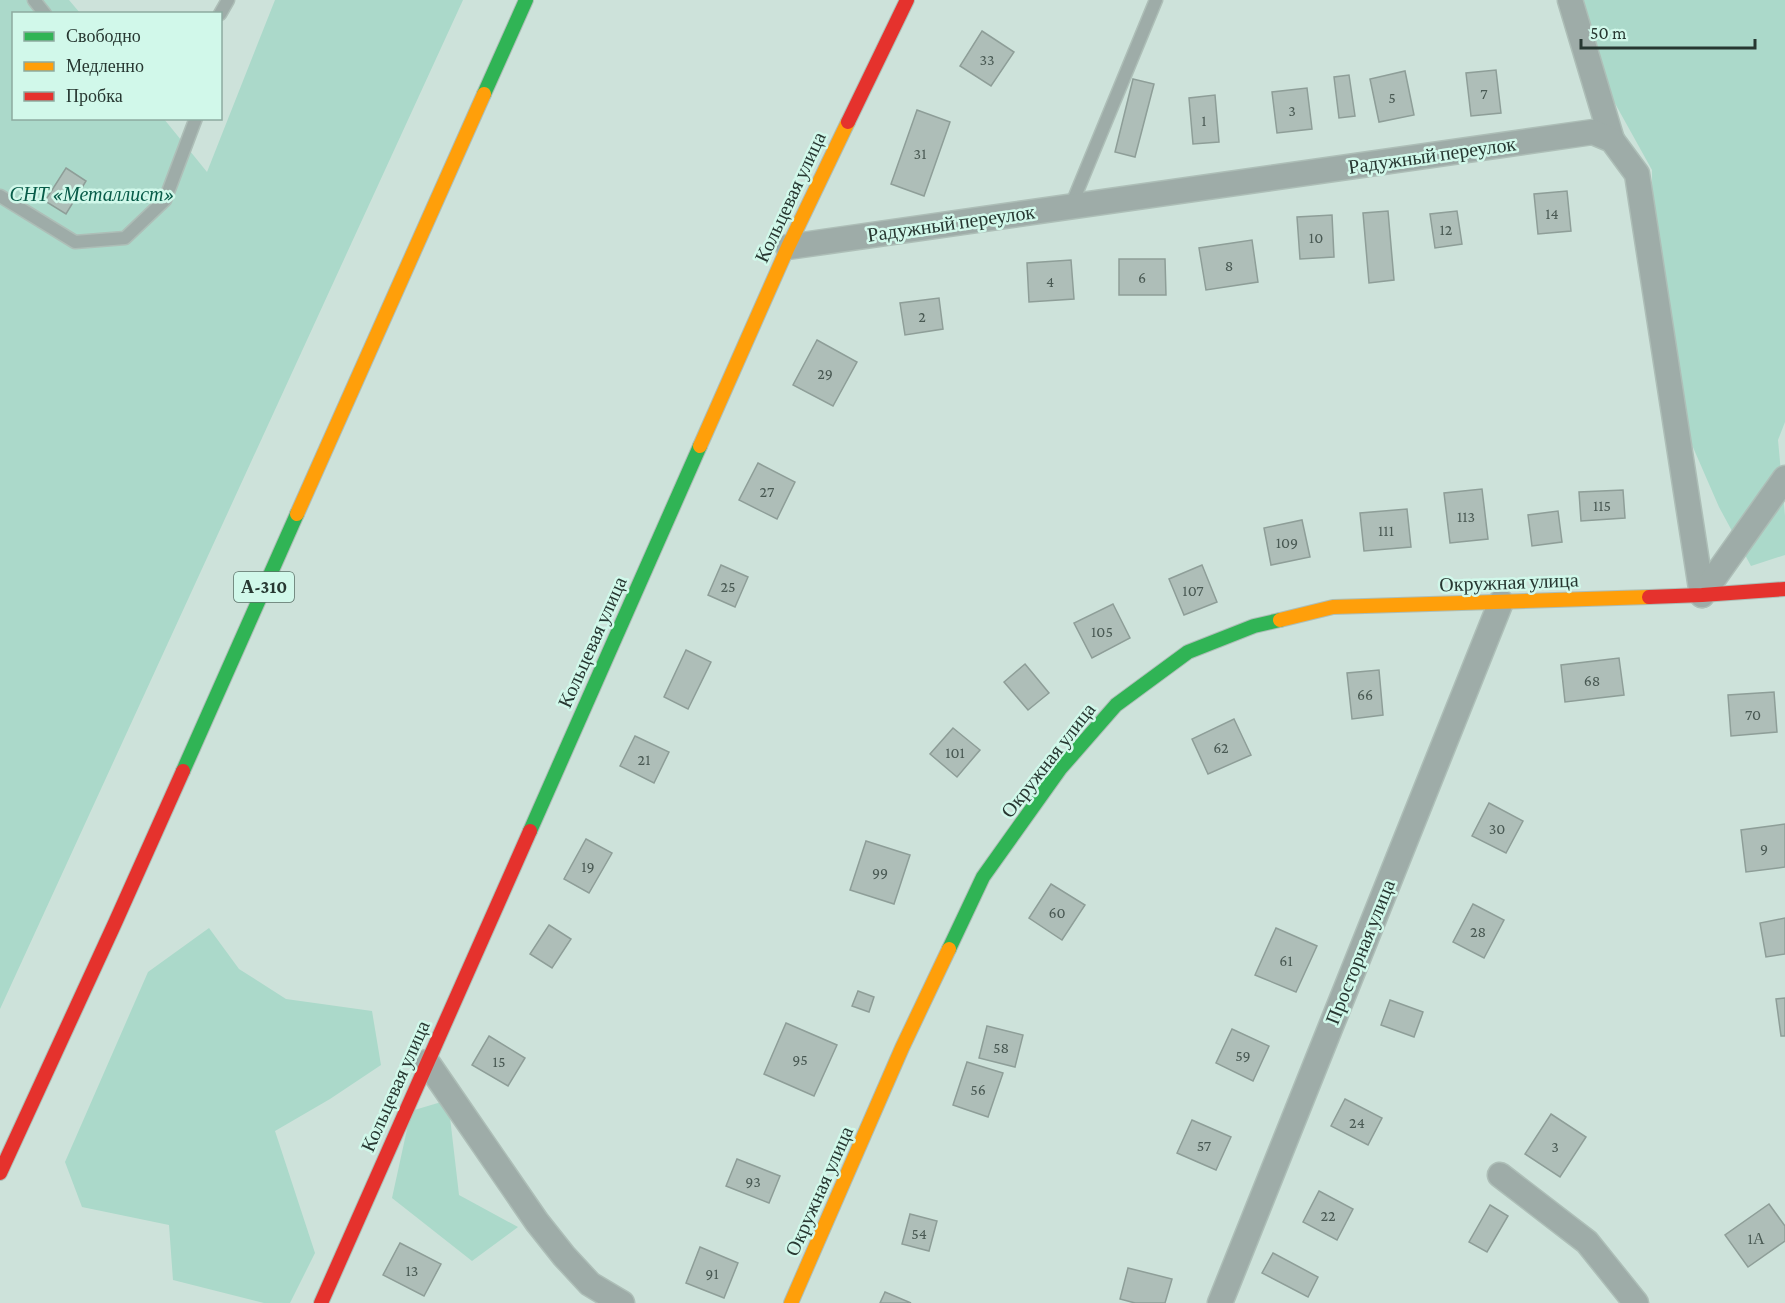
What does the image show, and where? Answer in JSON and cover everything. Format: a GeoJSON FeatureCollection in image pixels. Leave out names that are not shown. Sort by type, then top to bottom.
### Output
{"type":"FeatureCollection","features":[{"type":"Feature","properties":{"kind":"main road","name":"А-310"},"geometry":{"type":"LineString","coordinates":[[0,1173],[120,913],[526,0]]}},
{"type":"Feature","properties":{"kind":"main road","name":"Кольцевая улица"},"geometry":{"type":"LineString","coordinates":[[321,1303],[788,247],[907,0]]}},
{"type":"Feature","properties":{"kind":"main road","name":"Окружная улица"},"geometry":{"type":"LineString","coordinates":[[791,1303],[902,1048],[983,878],[1060,770],[1116,705],[1188,652],[1254,626],[1333,607],[1701,595],[1785,589]]}},
{"type":"Feature","properties":{"kind":"street"},"geometry":{"type":"LineString","coordinates":[[1570,0],[1612,140],[1637,174],[1701,595]]}},
{"type":"Feature","properties":{"kind":"street","name":"Радужный переулок"},"geometry":{"type":"LineString","coordinates":[[788,247],[1593,132],[1612,140]]}},
{"type":"Feature","properties":{"kind":"street"},"geometry":{"type":"LineString","coordinates":[[1701,595],[1785,478]]}},
{"type":"Feature","properties":{"kind":"street","name":"Просторная улица"},"geometry":{"type":"LineString","coordinates":[[1220,1303],[1501,602]]}},
{"type":"Feature","properties":{"kind":"street"},"geometry":{"type":"LineString","coordinates":[[427,1062],[531,1213],[564,1256],[590,1284],[622,1303]]}},
{"type":"Feature","properties":{"kind":"street"},"geometry":{"type":"LineString","coordinates":[[1500,1175],[1587,1242],[1636,1303]]}},
{"type":"Feature","properties":{"kind":"lane"},"geometry":{"type":"LineString","coordinates":[[34,0],[43,12]]}},
{"type":"Feature","properties":{"kind":"lane"},"geometry":{"type":"LineString","coordinates":[[1071,206],[1156,0]]}},
{"type":"Feature","properties":{"kind":"lane"},"geometry":{"type":"LineString","coordinates":[[0,196],[75,242],[125,238],[165,200],[195,120]]}},
{"type":"Feature","properties":{"kind":"green space","name":"СНТ «Металлист»"},"geometry":{"type":"Polygon","coordinates":[[[0,0],[69,0],[79,12],[12,12],[12,120],[165,120],[207,172],[275,0],[463,0],[0,1009],[0,0]]]}},
{"type":"Feature","properties":{"kind":"green space"},"geometry":{"type":"Polygon","coordinates":[[[1568,0],[1785,0],[1785,422],[1778,440],[1785,516],[1785,555],[1751,566],[1719,507],[1692,445],[1653,322],[1652,170],[1592,62],[1568,0]]]}},
{"type":"Feature","properties":{"kind":"green space"},"geometry":{"type":"Polygon","coordinates":[[[209,928],[239,969],[286,999],[372,1011],[381,1065],[330,1099],[275,1131],[315,1253],[290,1303],[264,1303],[173,1280],[169,1225],[82,1207],[65,1162],[148,972],[209,928]]]}},
{"type":"Feature","properties":{"kind":"green space"},"geometry":{"type":"Polygon","coordinates":[[[448,1100],[459,1195],[518,1227],[472,1261],[392,1198],[411,1111],[448,1100]]]}},
{"type":"Feature","properties":{"kind":"building"},"geometry":{"type":"Polygon","coordinates":[[[982,31],[1014,52],[991,86],[960,66],[982,31]]]}},
{"type":"Feature","properties":{"kind":"building"},"geometry":{"type":"Polygon","coordinates":[[[1496,70],[1501,113],[1471,116],[1466,73],[1496,70]]]}},
{"type":"Feature","properties":{"kind":"building"},"geometry":{"type":"Polygon","coordinates":[[[1405,71],[1414,115],[1379,122],[1370,79],[1405,71]]]}},
{"type":"Feature","properties":{"kind":"building"},"geometry":{"type":"Polygon","coordinates":[[[1349,75],[1355,116],[1339,118],[1334,77],[1349,75]]]}},
{"type":"Feature","properties":{"kind":"building"},"geometry":{"type":"Polygon","coordinates":[[[1133,79],[1154,84],[1135,157],[1115,152],[1133,79]]]}},
{"type":"Feature","properties":{"kind":"building"},"geometry":{"type":"Polygon","coordinates":[[[1307,88],[1312,129],[1277,133],[1272,92],[1307,88]]]}},
{"type":"Feature","properties":{"kind":"building"},"geometry":{"type":"Polygon","coordinates":[[[1215,95],[1219,142],[1193,144],[1189,98],[1215,95]]]}},
{"type":"Feature","properties":{"kind":"building"},"geometry":{"type":"Polygon","coordinates":[[[917,110],[950,122],[924,196],[891,184],[917,110]]]}},
{"type":"Feature","properties":{"kind":"building"},"geometry":{"type":"Polygon","coordinates":[[[66,168],[86,181],[66,214],[45,201],[66,168]]]}},
{"type":"Feature","properties":{"kind":"building"},"geometry":{"type":"Polygon","coordinates":[[[1567,191],[1571,231],[1538,234],[1534,194],[1567,191]]]}},
{"type":"Feature","properties":{"kind":"building"},"geometry":{"type":"Polygon","coordinates":[[[1388,211],[1394,280],[1369,283],[1363,213],[1388,211]]]}},
{"type":"Feature","properties":{"kind":"building"},"geometry":{"type":"Polygon","coordinates":[[[1457,211],[1462,244],[1435,248],[1430,214],[1457,211]]]}},
{"type":"Feature","properties":{"kind":"building"},"geometry":{"type":"Polygon","coordinates":[[[1332,215],[1334,257],[1300,259],[1297,217],[1332,215]]]}},
{"type":"Feature","properties":{"kind":"building"},"geometry":{"type":"Polygon","coordinates":[[[1252,240],[1258,282],[1206,290],[1199,248],[1252,240]]]}},
{"type":"Feature","properties":{"kind":"building"},"geometry":{"type":"Polygon","coordinates":[[[1119,259],[1165,259],[1166,295],[1119,295],[1119,259]]]}},
{"type":"Feature","properties":{"kind":"building"},"geometry":{"type":"Polygon","coordinates":[[[1071,260],[1074,299],[1029,302],[1027,263],[1071,260]]]}},
{"type":"Feature","properties":{"kind":"building"},"geometry":{"type":"Polygon","coordinates":[[[939,298],[943,329],[905,335],[900,303],[939,298]]]}},
{"type":"Feature","properties":{"kind":"building"},"geometry":{"type":"Polygon","coordinates":[[[817,340],[857,362],[833,406],[793,385],[817,340]]]}},
{"type":"Feature","properties":{"kind":"building"},"geometry":{"type":"Polygon","coordinates":[[[758,463],[795,482],[777,519],[739,500],[758,463]]]}},
{"type":"Feature","properties":{"kind":"building"},"geometry":{"type":"Polygon","coordinates":[[[1482,489],[1488,539],[1450,543],[1444,493],[1482,489]]]}},
{"type":"Feature","properties":{"kind":"building"},"geometry":{"type":"Polygon","coordinates":[[[1623,490],[1625,518],[1581,521],[1579,492],[1623,490]]]}},
{"type":"Feature","properties":{"kind":"building"},"geometry":{"type":"Polygon","coordinates":[[[1407,509],[1411,547],[1364,551],[1360,513],[1407,509]]]}},
{"type":"Feature","properties":{"kind":"building"},"geometry":{"type":"Polygon","coordinates":[[[1558,511],[1562,542],[1532,546],[1528,515],[1558,511]]]}},
{"type":"Feature","properties":{"kind":"building"},"geometry":{"type":"Polygon","coordinates":[[[1302,520],[1310,557],[1271,565],[1264,528],[1302,520]]]}},
{"type":"Feature","properties":{"kind":"building"},"geometry":{"type":"Polygon","coordinates":[[[721,565],[748,577],[735,607],[708,595],[721,565]]]}},
{"type":"Feature","properties":{"kind":"building"},"geometry":{"type":"Polygon","coordinates":[[[1202,565],[1217,602],[1184,615],[1169,579],[1202,565]]]}},
{"type":"Feature","properties":{"kind":"building"},"geometry":{"type":"Polygon","coordinates":[[[1113,604],[1130,638],[1092,658],[1074,623],[1113,604]]]}},
{"type":"Feature","properties":{"kind":"building"},"geometry":{"type":"Polygon","coordinates":[[[686,650],[711,662],[688,709],[664,697],[686,650]]]}},
{"type":"Feature","properties":{"kind":"building"},"geometry":{"type":"Polygon","coordinates":[[[1619,658],[1624,695],[1565,702],[1561,665],[1619,658]]]}},
{"type":"Feature","properties":{"kind":"building"},"geometry":{"type":"Polygon","coordinates":[[[1025,664],[1049,693],[1028,710],[1004,682],[1025,664]]]}},
{"type":"Feature","properties":{"kind":"building"},"geometry":{"type":"Polygon","coordinates":[[[1379,670],[1383,715],[1352,719],[1347,673],[1379,670]]]}},
{"type":"Feature","properties":{"kind":"building"},"geometry":{"type":"Polygon","coordinates":[[[1774,692],[1777,732],[1731,736],[1728,695],[1774,692]]]}},
{"type":"Feature","properties":{"kind":"building"},"geometry":{"type":"Polygon","coordinates":[[[1234,719],[1251,755],[1208,774],[1192,739],[1234,719]]]}},
{"type":"Feature","properties":{"kind":"building"},"geometry":{"type":"Polygon","coordinates":[[[953,728],[980,750],[957,777],[930,754],[953,728]]]}},
{"type":"Feature","properties":{"kind":"building"},"geometry":{"type":"Polygon","coordinates":[[[635,736],[669,752],[654,783],[620,766],[635,736]]]}},
{"type":"Feature","properties":{"kind":"building"},"geometry":{"type":"Polygon","coordinates":[[[1489,803],[1523,821],[1506,853],[1472,836],[1489,803]]]}},
{"type":"Feature","properties":{"kind":"building"},"geometry":{"type":"Polygon","coordinates":[[[1785,824],[1785,867],[1746,872],[1741,830],[1785,824]]]}},
{"type":"Feature","properties":{"kind":"building"},"geometry":{"type":"Polygon","coordinates":[[[586,839],[612,853],[589,893],[564,879],[586,839]]]}},
{"type":"Feature","properties":{"kind":"building"},"geometry":{"type":"Polygon","coordinates":[[[866,841],[910,855],[894,904],[850,890],[866,841]]]}},
{"type":"Feature","properties":{"kind":"building"},"geometry":{"type":"Polygon","coordinates":[[[1051,884],[1085,905],[1062,940],[1029,918],[1051,884]]]}},
{"type":"Feature","properties":{"kind":"building"},"geometry":{"type":"Polygon","coordinates":[[[1473,904],[1504,920],[1484,958],[1453,942],[1473,904]]]}},
{"type":"Feature","properties":{"kind":"building"},"geometry":{"type":"Polygon","coordinates":[[[1785,918],[1785,954],[1766,957],[1760,923],[1785,918]]]}},
{"type":"Feature","properties":{"kind":"building"},"geometry":{"type":"Polygon","coordinates":[[[549,925],[571,939],[552,968],[530,954],[549,925]]]}},
{"type":"Feature","properties":{"kind":"building"},"geometry":{"type":"Polygon","coordinates":[[[1276,928],[1317,946],[1296,992],[1255,975],[1276,928]]]}},
{"type":"Feature","properties":{"kind":"building"},"geometry":{"type":"Polygon","coordinates":[[[858,991],[874,997],[869,1012],[852,1006],[858,991]]]}},
{"type":"Feature","properties":{"kind":"building"},"geometry":{"type":"Polygon","coordinates":[[[1785,998],[1785,1036],[1781,1036],[1776,999],[1785,998]]]}},
{"type":"Feature","properties":{"kind":"building"},"geometry":{"type":"Polygon","coordinates":[[[1390,1000],[1423,1012],[1414,1037],[1381,1025],[1390,1000]]]}},
{"type":"Feature","properties":{"kind":"building"},"geometry":{"type":"Polygon","coordinates":[[[786,1023],[837,1045],[814,1096],[764,1074],[786,1023]]]}},
{"type":"Feature","properties":{"kind":"building"},"geometry":{"type":"Polygon","coordinates":[[[987,1026],[1023,1035],[1015,1067],[979,1058],[987,1026]]]}},
{"type":"Feature","properties":{"kind":"building"},"geometry":{"type":"Polygon","coordinates":[[[1232,1029],[1269,1046],[1253,1081],[1216,1063],[1232,1029]]]}},
{"type":"Feature","properties":{"kind":"building"},"geometry":{"type":"Polygon","coordinates":[[[489,1036],[525,1058],[508,1086],[472,1065],[489,1036]]]}},
{"type":"Feature","properties":{"kind":"building"},"geometry":{"type":"Polygon","coordinates":[[[967,1062],[1003,1073],[988,1117],[953,1105],[967,1062]]]}},
{"type":"Feature","properties":{"kind":"building"},"geometry":{"type":"Polygon","coordinates":[[[1345,1099],[1382,1118],[1368,1145],[1331,1126],[1345,1099]]]}},
{"type":"Feature","properties":{"kind":"building"},"geometry":{"type":"Polygon","coordinates":[[[1551,1114],[1586,1137],[1560,1177],[1525,1154],[1551,1114]]]}},
{"type":"Feature","properties":{"kind":"building"},"geometry":{"type":"Polygon","coordinates":[[[1192,1120],[1231,1137],[1216,1170],[1177,1153],[1192,1120]]]}},
{"type":"Feature","properties":{"kind":"building"},"geometry":{"type":"Polygon","coordinates":[[[737,1159],[780,1176],[769,1203],[726,1186],[737,1159]]]}},
{"type":"Feature","properties":{"kind":"building"},"geometry":{"type":"Polygon","coordinates":[[[1319,1191],[1353,1209],[1337,1240],[1303,1222],[1319,1191]]]}},
{"type":"Feature","properties":{"kind":"building"},"geometry":{"type":"Polygon","coordinates":[[[1769,1204],[1785,1226],[1785,1241],[1748,1267],[1725,1235],[1769,1204]]]}},
{"type":"Feature","properties":{"kind":"building"},"geometry":{"type":"Polygon","coordinates":[[[1490,1205],[1508,1216],[1487,1252],[1469,1242],[1490,1205]]]}},
{"type":"Feature","properties":{"kind":"building"},"geometry":{"type":"Polygon","coordinates":[[[910,1214],[937,1221],[929,1251],[902,1244],[910,1214]]]}},
{"type":"Feature","properties":{"kind":"building"},"geometry":{"type":"Polygon","coordinates":[[[400,1243],[441,1264],[424,1296],[383,1275],[400,1243]]]}},
{"type":"Feature","properties":{"kind":"building"},"geometry":{"type":"Polygon","coordinates":[[[700,1247],[738,1263],[724,1298],[686,1283],[700,1247]]]}},
{"type":"Feature","properties":{"kind":"building"},"geometry":{"type":"Polygon","coordinates":[[[1273,1253],[1318,1277],[1308,1297],[1262,1273],[1273,1253]]]}},
{"type":"Feature","properties":{"kind":"building"},"geometry":{"type":"Polygon","coordinates":[[[1128,1268],[1172,1279],[1165,1303],[1135,1303],[1120,1299],[1128,1268]]]}},
{"type":"Feature","properties":{"kind":"building"},"geometry":{"type":"Polygon","coordinates":[[[885,1292],[911,1303],[880,1303],[885,1292]]]}},
{"type":"Feature","properties":{"kind":"traffic: fast"},"geometry":{"type":"LineString","coordinates":[[484,94],[526,0]]}},
{"type":"Feature","properties":{"kind":"traffic: fast"},"geometry":{"type":"LineString","coordinates":[[530,831],[700,446]]}},
{"type":"Feature","properties":{"kind":"traffic: fast"},"geometry":{"type":"LineString","coordinates":[[183,771],[297,514]]}},
{"type":"Feature","properties":{"kind":"traffic: fast"},"geometry":{"type":"LineString","coordinates":[[949,949],[983,877],[1060,769],[1116,705],[1188,652],[1254,626],[1280,620]]}},
{"type":"Feature","properties":{"kind":"traffic: slow"},"geometry":{"type":"LineString","coordinates":[[297,514],[484,94]]}},
{"type":"Feature","properties":{"kind":"traffic: slow"},"geometry":{"type":"LineString","coordinates":[[700,446],[788,247],[848,122]]}},
{"type":"Feature","properties":{"kind":"traffic: slow"},"geometry":{"type":"LineString","coordinates":[[1280,620],[1333,607],[1649,597]]}},
{"type":"Feature","properties":{"kind":"traffic: slow"},"geometry":{"type":"LineString","coordinates":[[791,1303],[902,1048],[949,949]]}},
{"type":"Feature","properties":{"kind":"traffic: jam"},"geometry":{"type":"LineString","coordinates":[[848,122],[907,0]]}},
{"type":"Feature","properties":{"kind":"traffic: jam"},"geometry":{"type":"LineString","coordinates":[[1649,597],[1785,589]]}},
{"type":"Feature","properties":{"kind":"traffic: jam"},"geometry":{"type":"LineString","coordinates":[[0,1173],[183,771]]}},
{"type":"Feature","properties":{"kind":"traffic: jam"},"geometry":{"type":"LineString","coordinates":[[321,1303],[530,831]]}}]}
